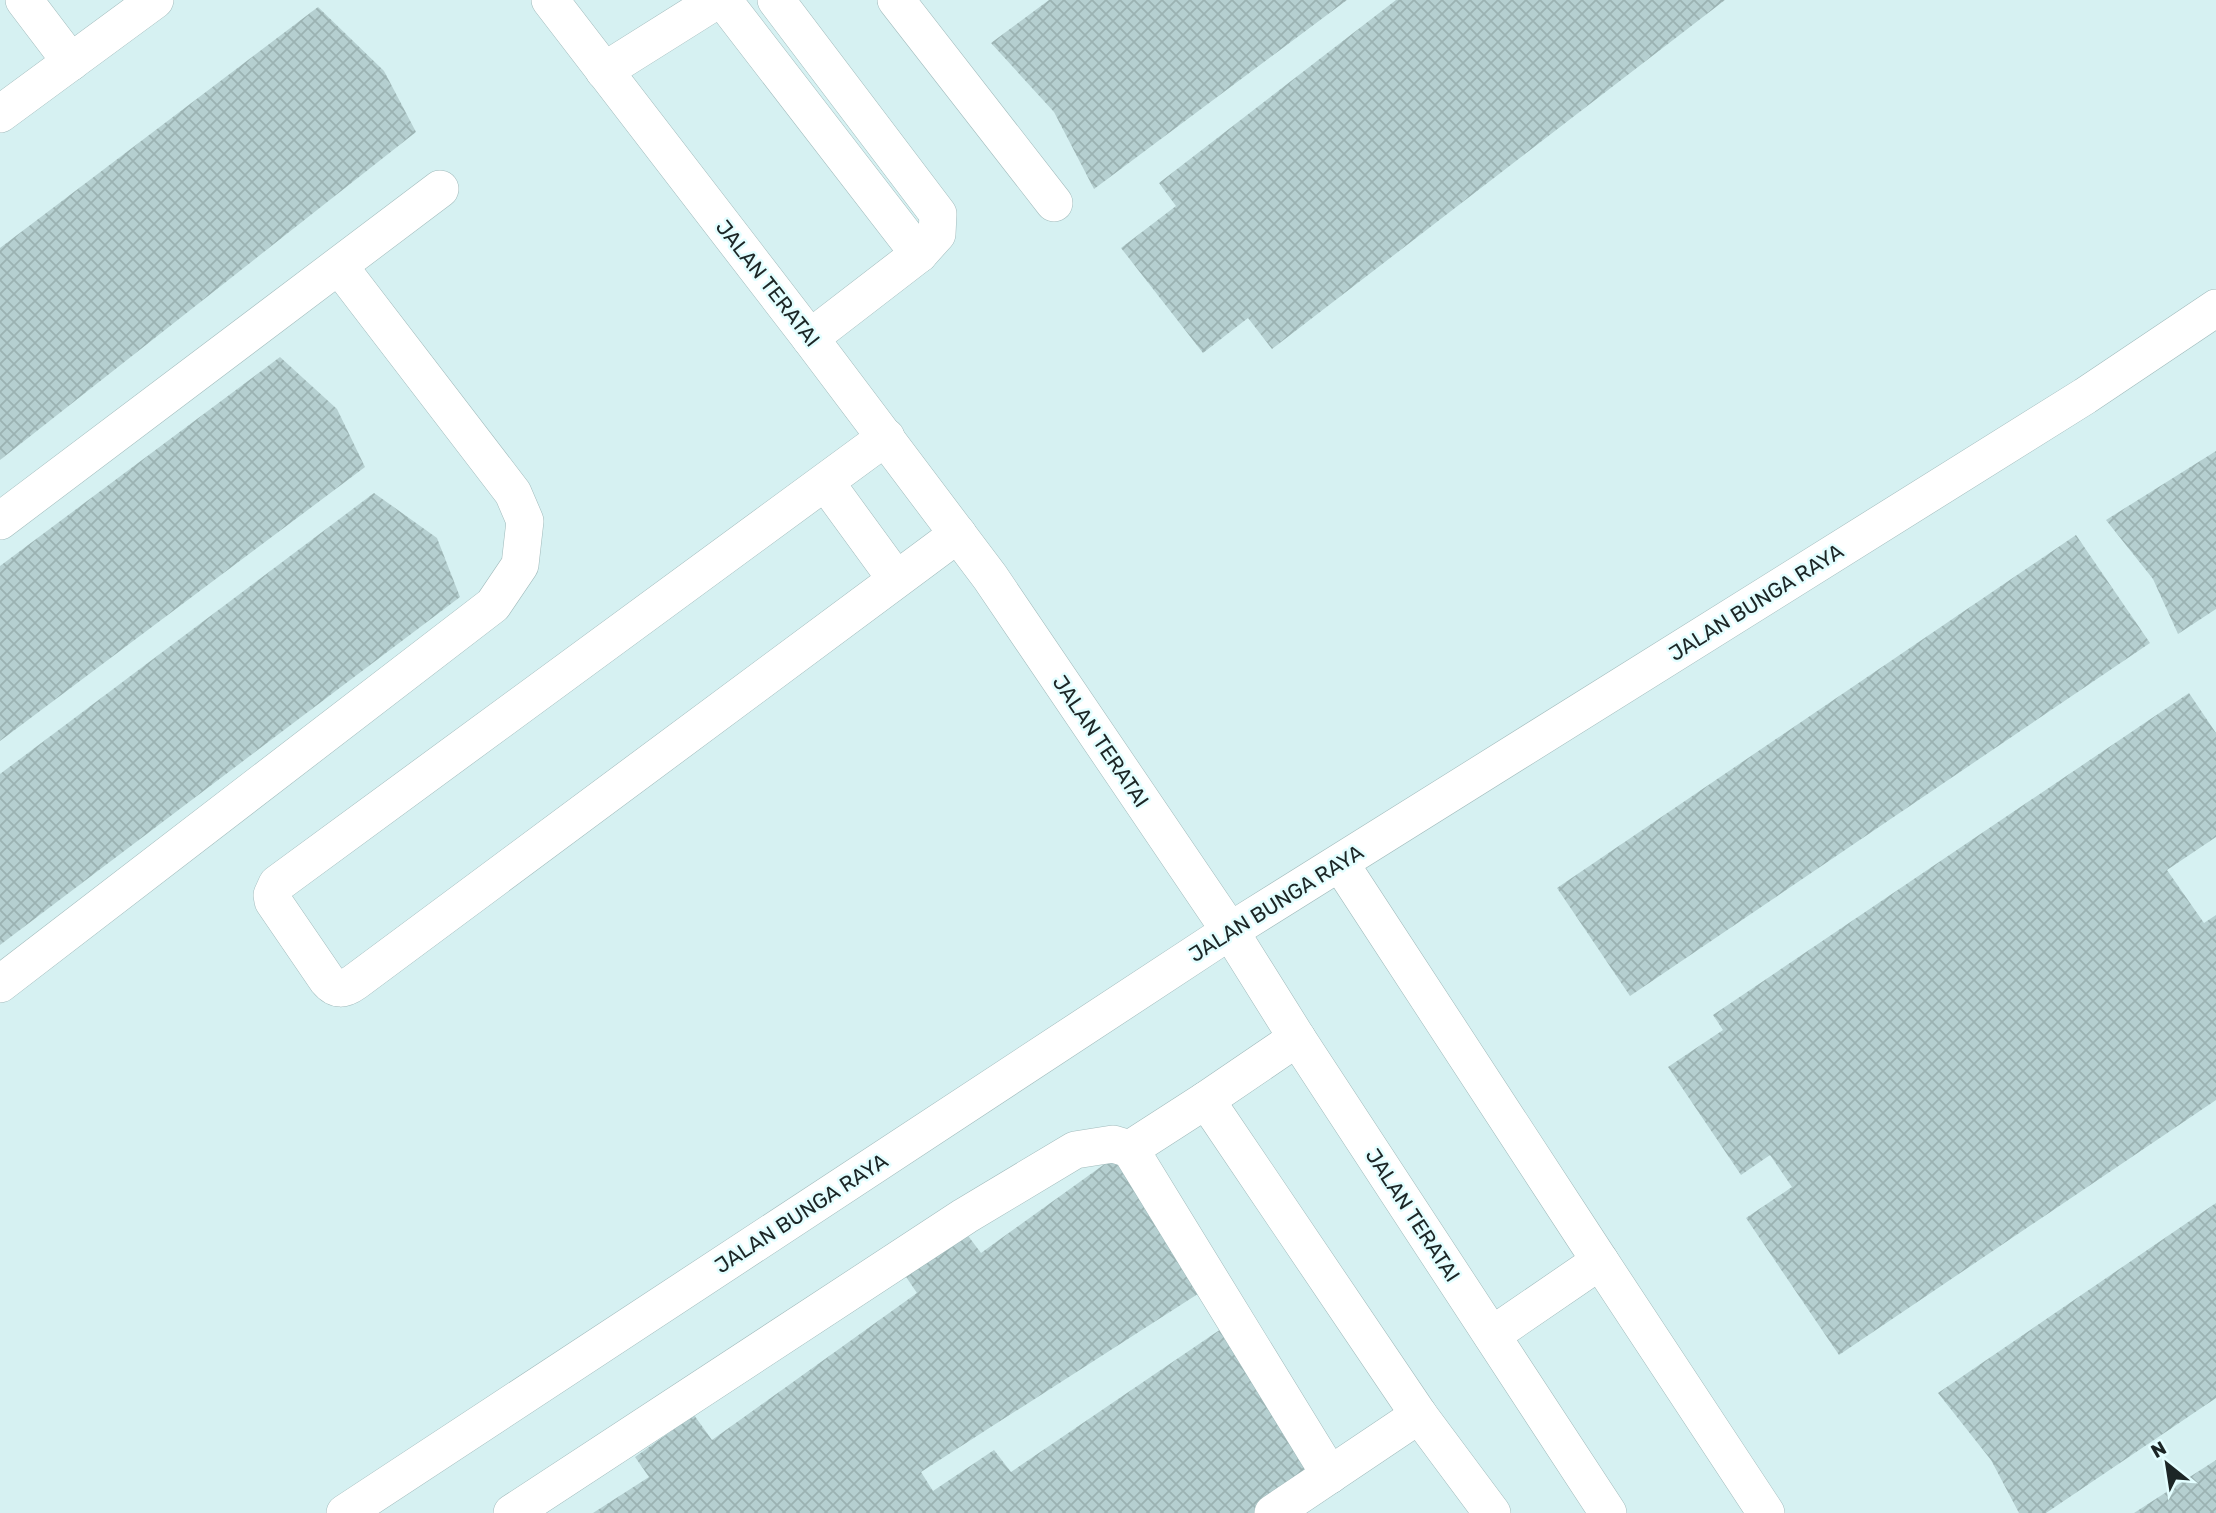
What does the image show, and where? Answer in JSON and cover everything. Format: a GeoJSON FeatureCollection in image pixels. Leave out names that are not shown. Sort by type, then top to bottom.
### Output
{"type":"FeatureCollection","features":[{"type":"Feature","properties":{"kind":"street"},"geometry":{"type":"LineString","coordinates":[[24,0],[71,62]]}},
{"type":"Feature","properties":{"kind":"street","name":"JALAN TERATAI"},"geometry":{"type":"LineString","coordinates":[[551,0],[990,577],[1230,931],[1608,1513]]}},
{"type":"Feature","properties":{"kind":"street"},"geometry":{"type":"LineString","coordinates":[[604,71],[717,0]]}},
{"type":"Feature","properties":{"kind":"street"},"geometry":{"type":"LineString","coordinates":[[723,0],[919,254]]}},
{"type":"Feature","properties":{"kind":"street"},"geometry":{"type":"LineString","coordinates":[[776,0],[938,214],[937,234],[919,254],[810,338]]}},
{"type":"Feature","properties":{"kind":"street"},"geometry":{"type":"LineString","coordinates":[[896,0],[1054,203]]}},
{"type":"Feature","properties":{"kind":"street"},"geometry":{"type":"LineString","coordinates":[[1,111],[71,62],[145,3]]}},
{"type":"Feature","properties":{"kind":"street"},"geometry":{"type":"LineString","coordinates":[[0,521],[440,189]]}},
{"type":"Feature","properties":{"kind":"street"},"geometry":{"type":"LineString","coordinates":[[0,985],[493,605],[520,565],[525,521],[513,492],[339,266]]}},
{"type":"Feature","properties":{"kind":"street","name":"JALAN BUNGA RAYA"},"geometry":{"type":"LineString","coordinates":[[345,1513],[1230,931],[2085,396],[2216,308]]}},
{"type":"Feature","properties":{"kind":"street"},"geometry":{"type":"LineString","coordinates":[[886,437],[827,483],[277,884],[272,895],[273,901],[327,980],[338,989],[347,988],[958,534]]}},
{"type":"Feature","properties":{"kind":"street"},"geometry":{"type":"LineString","coordinates":[[827,483],[896,579]]}},
{"type":"Feature","properties":{"kind":"street"},"geometry":{"type":"LineString","coordinates":[[1340,863],[1766,1513]]}},
{"type":"Feature","properties":{"kind":"street"},"geometry":{"type":"LineString","coordinates":[[1130,1149],[1297,1038]]}},
{"type":"Feature","properties":{"kind":"street"},"geometry":{"type":"LineString","coordinates":[[1206,1101],[1419,1415],[1492,1513]]}},
{"type":"Feature","properties":{"kind":"street"},"geometry":{"type":"LineString","coordinates":[[512,1513],[965,1216],[1075,1150],[1113,1144],[1130,1149],[1329,1475]]}},
{"type":"Feature","properties":{"kind":"street"},"geometry":{"type":"LineString","coordinates":[[1492,1335],[1600,1261]]}},
{"type":"Feature","properties":{"kind":"street"},"geometry":{"type":"LineString","coordinates":[[1273,1513],[1419,1415]]}},
{"type":"Feature","properties":{"kind":"building"},"geometry":{"type":"Polygon","coordinates":[[[1049,0],[1347,0],[1094,189],[1054,112],[991,43],[1049,0]]]}},
{"type":"Feature","properties":{"kind":"building"},"geometry":{"type":"Polygon","coordinates":[[[1396,0],[1725,0],[1272,349],[1248,318],[1203,353],[1121,248],[1176,206],[1159,183],[1396,0]]]}},
{"type":"Feature","properties":{"kind":"building"},"geometry":{"type":"Polygon","coordinates":[[[318,7],[384,71],[416,132],[0,460],[0,248],[318,7]]]}},
{"type":"Feature","properties":{"kind":"building"},"geometry":{"type":"Polygon","coordinates":[[[280,357],[337,409],[365,467],[0,741],[0,566],[280,357]]]}},
{"type":"Feature","properties":{"kind":"building"},"geometry":{"type":"Polygon","coordinates":[[[2216,451],[2216,609],[2178,634],[2153,579],[2106,520],[2216,451]]]}},
{"type":"Feature","properties":{"kind":"building"},"geometry":{"type":"Polygon","coordinates":[[[374,493],[437,538],[460,597],[0,945],[0,774],[374,493]]]}},
{"type":"Feature","properties":{"kind":"building"},"geometry":{"type":"Polygon","coordinates":[[[2076,535],[2150,643],[1630,996],[1557,888],[2076,535]]]}},
{"type":"Feature","properties":{"kind":"building"},"geometry":{"type":"Polygon","coordinates":[[[2189,693],[2216,733],[2216,837],[2167,870],[2204,923],[2216,915],[2216,1100],[1839,1355],[1746,1218],[1792,1187],[1770,1155],[1741,1175],[1668,1067],[1723,1030],[1713,1015],[2189,693]]]}},
{"type":"Feature","properties":{"kind":"building"},"geometry":{"type":"Polygon","coordinates":[[[1113,1158],[1204,1290],[921,1472],[933,1491],[994,1450],[1011,1472],[1221,1329],[1316,1474],[1255,1513],[593,1513],[649,1477],[635,1457],[694,1415],[712,1440],[917,1293],[900,1268],[960,1225],[981,1253],[1113,1158]]]}},
{"type":"Feature","properties":{"kind":"building"},"geometry":{"type":"Polygon","coordinates":[[[2216,1203],[2216,1398],[2046,1513],[2019,1513],[1991,1460],[1938,1393],[2216,1203]]]}},
{"type":"Feature","properties":{"kind":"building"},"geometry":{"type":"Polygon","coordinates":[[[2216,1460],[2216,1513],[2134,1513],[2216,1460]]]}}]}
